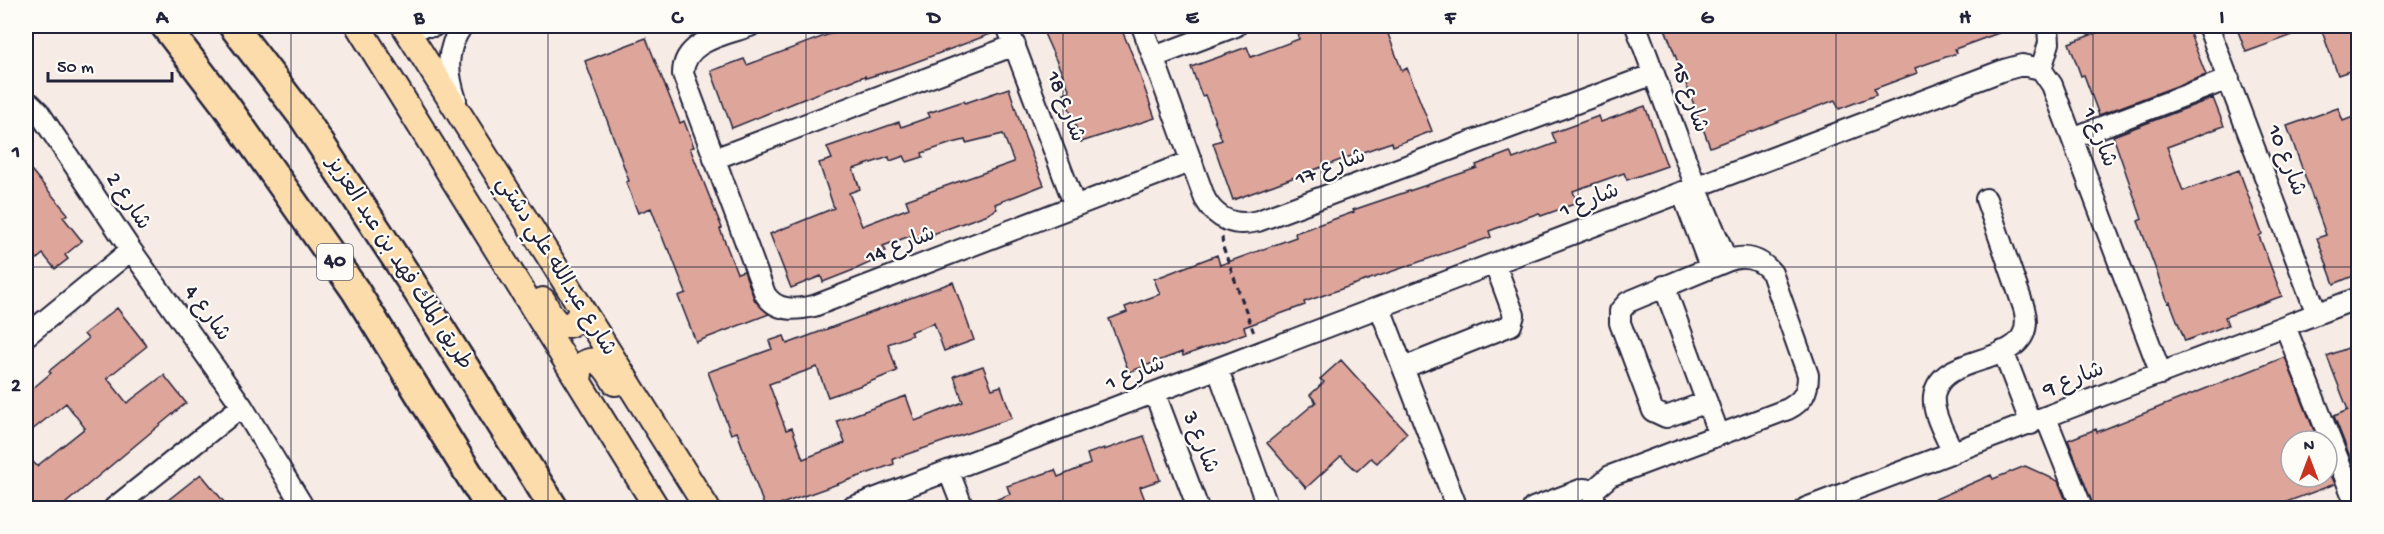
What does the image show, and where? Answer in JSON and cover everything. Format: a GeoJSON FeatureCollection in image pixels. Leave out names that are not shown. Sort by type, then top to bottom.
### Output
{"type":"FeatureCollection","features":[{"type":"Feature","properties":{"kind":"highway","name":"40"},"geometry":{"type":"LineString","coordinates":[[165,26],[227,107],[356,290],[490,508]]}},
{"type":"Feature","properties":{"kind":"highway","name":"طريق الملك فهد بن عبد العزيز"},"geometry":{"type":"LineString","coordinates":[[233,26],[312,130],[554,508]]}},
{"type":"Feature","properties":{"kind":"main road","name":"شارع عبدالله علي دشتي"},"geometry":{"type":"LineString","coordinates":[[358,26],[657,508]]}},
{"type":"Feature","properties":{"kind":"main road","name":"شارع عبدالله علي دشتي"},"geometry":{"type":"LineString","coordinates":[[404,26],[707,508]]}},
{"type":"Feature","properties":{"kind":"main road"},"geometry":{"type":"LineString","coordinates":[[462,191],[499,227],[556,321],[566,324],[574,322],[580,315],[580,305]]}},
{"type":"Feature","properties":{"kind":"main road"},"geometry":{"type":"LineString","coordinates":[[579,381],[579,370],[583,363],[593,360],[602,363],[642,425],[674,457]]}},
{"type":"Feature","properties":{"kind":"street"},"geometry":{"type":"LineString","coordinates":[[421,26],[434,26]]}},
{"type":"Feature","properties":{"kind":"street"},"geometry":{"type":"LineString","coordinates":[[461,117],[451,84],[448,62],[452,43],[462,26]]}},
{"type":"Feature","properties":{"kind":"street","name":"شارع 14"},"geometry":{"type":"LineString","coordinates":[[750,26],[696,48],[684,62],[685,81],[765,294],[776,306],[788,309],[814,306],[1192,161]]}},
{"type":"Feature","properties":{"kind":"street","name":"شارع 18"},"geometry":{"type":"LineString","coordinates":[[1007,26],[1075,206]]}},
{"type":"Feature","properties":{"kind":"street"},"geometry":{"type":"LineString","coordinates":[[1142,26],[1205,199],[1220,217]]}},
{"type":"Feature","properties":{"kind":"street"},"geometry":{"type":"LineString","coordinates":[[1154,57],[1236,26]]}},
{"type":"Feature","properties":{"kind":"street","name":"شارع 15"},"geometry":{"type":"LineString","coordinates":[[1636,26],[1654,74],[1689,190],[1719,264]]}},
{"type":"Feature","properties":{"kind":"street"},"geometry":{"type":"LineString","coordinates":[[2041,69],[2049,43],[2048,26]]}},
{"type":"Feature","properties":{"kind":"street","name":"شارع 10"},"geometry":{"type":"LineString","coordinates":[[2208,26],[2317,314]]}},
{"type":"Feature","properties":{"kind":"street"},"geometry":{"type":"LineString","coordinates":[[714,159],[1015,45]]}},
{"type":"Feature","properties":{"kind":"street","name":"شارع 1"},"geometry":{"type":"LineString","coordinates":[[850,508],[2022,65],[2041,69],[2052,85],[2161,374]]}},
{"type":"Feature","properties":{"kind":"street","name":"شارع 17"},"geometry":{"type":"LineString","coordinates":[[1220,217],[1239,224],[1258,221],[1654,74]]}},
{"type":"Feature","properties":{"kind":"street"},"geometry":{"type":"LineString","coordinates":[[2072,138],[2229,80]]}},
{"type":"Feature","properties":{"kind":"street","name":"شارع 2"},"geometry":{"type":"LineString","coordinates":[[26,102],[38,111],[131,250],[26,336]]}},
{"type":"Feature","properties":{"kind":"street"},"geometry":{"type":"LineString","coordinates":[[1953,453],[1934,405],[1936,388],[1947,374],[2012,347],[2023,334],[2026,317],[1986,199]]}},
{"type":"Feature","properties":{"kind":"street","name":"شارع 4"},"geometry":{"type":"LineString","coordinates":[[131,250],[242,406],[304,508]]}},
{"type":"Feature","properties":{"kind":"street"},"geometry":{"type":"LineString","coordinates":[[1533,508],[1582,489],[1594,499],[1603,481],[1622,471],[1798,404],[1805,396],[1808,375],[1772,273],[1752,258],[1735,258],[1664,286],[1623,306],[1620,311],[1620,323],[1656,415],[1670,416],[1707,402]]}},
{"type":"Feature","properties":{"kind":"street"},"geometry":{"type":"LineString","coordinates":[[1403,368],[1511,325],[1514,315],[1495,264]]}},
{"type":"Feature","properties":{"kind":"street"},"geometry":{"type":"LineString","coordinates":[[1664,286],[1719,435]]}},
{"type":"Feature","properties":{"kind":"street","name":"شارع 9"},"geometry":{"type":"LineString","coordinates":[[1806,508],[1849,501],[1953,453],[2358,298]]}},
{"type":"Feature","properties":{"kind":"street"},"geometry":{"type":"LineString","coordinates":[[1380,308],[1452,507]]}},
{"type":"Feature","properties":{"kind":"street"},"geometry":{"type":"LineString","coordinates":[[2285,326],[2356,507]]}},
{"type":"Feature","properties":{"kind":"street"},"geometry":{"type":"LineString","coordinates":[[2003,351],[2082,508]]}},
{"type":"Feature","properties":{"kind":"street"},"geometry":{"type":"LineString","coordinates":[[1218,370],[1268,508]]}},
{"type":"Feature","properties":{"kind":"street","name":"شارع 3"},"geometry":{"type":"LineString","coordinates":[[1155,394],[1198,508]]}},
{"type":"Feature","properties":{"kind":"street"},"geometry":{"type":"LineString","coordinates":[[114,508],[242,406]]}},
{"type":"Feature","properties":{"kind":"street"},"geometry":{"type":"LineString","coordinates":[[949,472],[963,508]]}},
{"type":"Feature","properties":{"kind":"path"},"geometry":{"type":"LineString","coordinates":[[1220,217],[1223,247],[1262,353]]}},
{"type":"Feature","properties":{"kind":"building"},"geometry":{"type":"Polygon","coordinates":[[[851,26],[995,26],[996,32],[905,66],[866,78],[865,76],[732,128],[711,71],[744,59],[747,65],[851,26]]]}},
{"type":"Feature","properties":{"kind":"building"},"geometry":{"type":"Polygon","coordinates":[[[1051,26],[1120,26],[1155,118],[1081,142],[1064,93],[1070,91],[1042,29],[1051,26]]]}},
{"type":"Feature","properties":{"kind":"building"},"geometry":{"type":"Polygon","coordinates":[[[1325,26],[1385,26],[1402,71],[1407,68],[1432,131],[1393,146],[1392,142],[1354,155],[1233,200],[1213,143],[1222,140],[1205,95],[1202,96],[1191,67],[1247,47],[1251,57],[1299,39],[1298,35],[1325,26]]]}},
{"type":"Feature","properties":{"kind":"building"},"geometry":{"type":"Polygon","coordinates":[[[1664,26],[1864,26],[1865,31],[1882,26],[2015,27],[1955,49],[1957,53],[1915,68],[1917,73],[1874,89],[1876,95],[1839,109],[1835,100],[1710,147],[1664,26]]]}},
{"type":"Feature","properties":{"kind":"building"},"geometry":{"type":"Polygon","coordinates":[[[2115,26],[2187,26],[2206,75],[2099,115],[2069,43],[2115,26]]]}},
{"type":"Feature","properties":{"kind":"building"},"geometry":{"type":"Polygon","coordinates":[[[2236,26],[2314,26],[2315,27],[2246,52],[2236,26]]]}},
{"type":"Feature","properties":{"kind":"building"},"geometry":{"type":"Polygon","coordinates":[[[2320,26],[2358,26],[2358,68],[2338,75],[2320,26]]]}},
{"type":"Feature","properties":{"kind":"building"},"geometry":{"type":"Polygon","coordinates":[[[646,38],[680,123],[684,121],[694,147],[690,148],[737,273],[744,271],[755,301],[769,314],[696,342],[678,296],[686,293],[669,249],[667,249],[651,208],[638,213],[626,182],[629,181],[585,61],[646,38]]]}},
{"type":"Feature","properties":{"kind":"building"},"geometry":{"type":"Polygon","coordinates":[[[1009,88],[1025,138],[1044,185],[995,204],[997,209],[988,214],[933,234],[934,236],[922,241],[920,238],[912,241],[910,236],[883,246],[886,251],[874,256],[876,260],[856,269],[823,282],[821,276],[791,288],[770,234],[834,208],[819,163],[832,159],[827,147],[899,122],[901,127],[930,117],[928,113],[964,101],[965,103],[1009,88]],[[1003,134],[966,143],[965,140],[922,153],[923,157],[907,162],[904,156],[890,161],[889,157],[853,169],[860,189],[849,193],[862,226],[909,208],[906,200],[1014,162],[1003,134]]]}},
{"type":"Feature","properties":{"kind":"building"},"geometry":{"type":"Polygon","coordinates":[[[2213,98],[2224,126],[2167,147],[2183,191],[2239,170],[2262,234],[2259,236],[2282,296],[2225,317],[2228,325],[2185,341],[2170,302],[2168,303],[2138,221],[2142,219],[2113,136],[2213,98]]]}},
{"type":"Feature","properties":{"kind":"building"},"geometry":{"type":"Polygon","coordinates":[[[1645,106],[1667,166],[1627,180],[1624,173],[1573,191],[1577,203],[1541,216],[1539,213],[1489,231],[1491,237],[1304,302],[1305,305],[1244,327],[1246,333],[1183,356],[1182,352],[1129,372],[1109,319],[1127,312],[1125,307],[1160,294],[1154,279],[1217,255],[1220,265],[1296,237],[1295,233],[1354,212],[1353,210],[1477,168],[1476,165],[1510,152],[1513,159],[1556,143],[1552,133],[1599,116],[1601,122],[1645,106]]]}},
{"type":"Feature","properties":{"kind":"building"},"geometry":{"type":"Polygon","coordinates":[[[2338,108],[2343,121],[2358,115],[2358,274],[2334,284],[2317,238],[2326,235],[2287,126],[2338,108]]]}},
{"type":"Feature","properties":{"kind":"building"},"geometry":{"type":"Polygon","coordinates":[[[26,164],[68,214],[63,217],[82,241],[65,255],[68,259],[55,269],[43,254],[26,268],[26,164]]]}},
{"type":"Feature","properties":{"kind":"building"},"geometry":{"type":"Polygon","coordinates":[[[953,282],[974,340],[944,351],[934,323],[910,332],[912,335],[888,344],[897,371],[828,397],[817,367],[769,384],[786,430],[792,428],[803,459],[845,443],[837,421],[906,396],[915,421],[963,402],[954,376],[983,366],[992,389],[1001,386],[1012,418],[893,459],[894,464],[765,508],[737,432],[731,434],[708,372],[772,349],[769,341],[784,336],[787,344],[953,282]]]}},
{"type":"Feature","properties":{"kind":"building"},"geometry":{"type":"Polygon","coordinates":[[[117,308],[147,346],[107,378],[127,403],[164,375],[186,403],[66,503],[71,508],[26,508],[26,455],[37,466],[85,428],[66,403],[26,435],[26,394],[51,373],[49,371],[88,339],[84,334],[117,308]]]}},
{"type":"Feature","properties":{"kind":"building"},"geometry":{"type":"Polygon","coordinates":[[[2358,344],[2358,465],[2354,467],[2334,416],[2348,410],[2327,356],[2358,344]]]}},
{"type":"Feature","properties":{"kind":"building"},"geometry":{"type":"Polygon","coordinates":[[[2285,357],[2313,429],[2279,429],[2279,489],[2321,489],[2270,508],[2094,508],[2068,440],[2096,429],[2097,432],[2285,357]]]}},
{"type":"Feature","properties":{"kind":"building"},"geometry":{"type":"Polygon","coordinates":[[[1341,360],[1407,433],[1377,463],[1371,458],[1357,471],[1341,456],[1306,488],[1267,443],[1316,402],[1310,395],[1324,382],[1320,379],[1341,360]]]}},
{"type":"Feature","properties":{"kind":"building"},"geometry":{"type":"Polygon","coordinates":[[[1144,436],[1160,480],[1140,487],[1148,508],[976,508],[1010,494],[1007,486],[1055,470],[1058,477],[1090,464],[1087,454],[1144,436]]]}},
{"type":"Feature","properties":{"kind":"building"},"geometry":{"type":"Polygon","coordinates":[[[2025,466],[2058,481],[2069,508],[1915,508],[1991,475],[1993,479],[2025,466]]]}},
{"type":"Feature","properties":{"kind":"building"},"geometry":{"type":"Polygon","coordinates":[[[201,474],[229,508],[158,508],[201,474]]]}}]}
